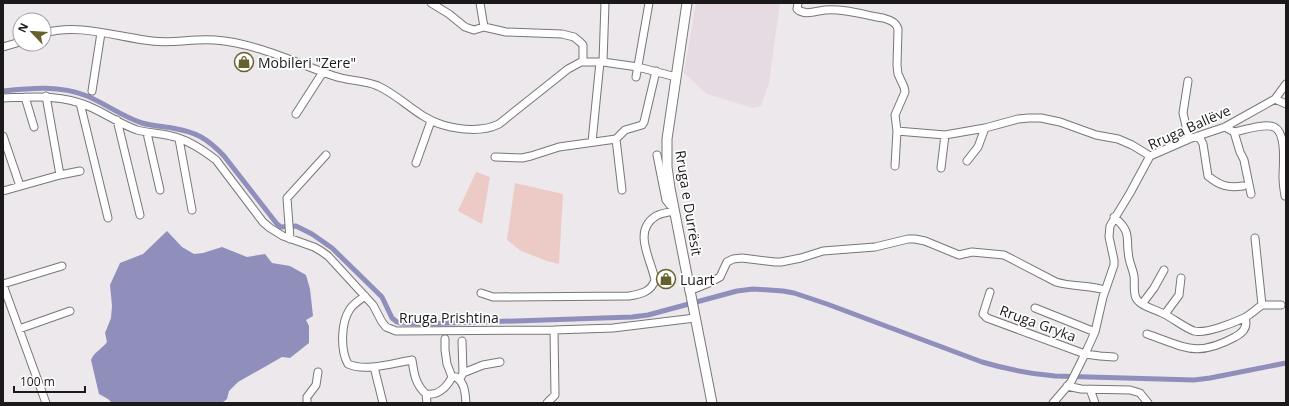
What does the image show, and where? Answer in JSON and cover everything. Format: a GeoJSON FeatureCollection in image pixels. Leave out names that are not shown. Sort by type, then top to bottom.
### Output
{"type":"FeatureCollection","features":[{"type":"Feature","properties":{"kind":"main road","name":"Rruga e Durrësit"},"geometry":{"type":"LineString","coordinates":[[687,3],[666,139],[666,152],[670,188],[689,292],[712,403]]}},
{"type":"Feature","properties":{"kind":"street"},"geometry":{"type":"LineString","coordinates":[[431,3],[474,30],[484,27],[506,32],[562,34],[574,37],[583,45],[583,61]]}},
{"type":"Feature","properties":{"kind":"street"},"geometry":{"type":"LineString","coordinates":[[480,3],[484,27]]}},
{"type":"Feature","properties":{"kind":"street"},"geometry":{"type":"LineString","coordinates":[[592,142],[602,62],[605,3]]}},
{"type":"Feature","properties":{"kind":"street"},"geometry":{"type":"LineString","coordinates":[[636,77],[649,3]]}},
{"type":"Feature","properties":{"kind":"street"},"geometry":{"type":"LineString","coordinates":[[798,3],[797,9],[800,12],[805,13],[826,10],[843,11],[889,19],[897,25],[898,74],[904,86],[905,92],[895,114],[897,131],[895,166]]}},
{"type":"Feature","properties":{"kind":"street"},"geometry":{"type":"LineString","coordinates":[[52,30],[78,29],[163,42],[204,40],[237,43],[334,76],[380,87],[431,121],[462,128],[477,129],[493,127],[509,117],[578,62],[602,62],[638,67],[676,76]]}},
{"type":"Feature","properties":{"kind":"street"},"geometry":{"type":"LineString","coordinates":[[92,91],[101,33]]}},
{"type":"Feature","properties":{"kind":"street"},"geometry":{"type":"LineString","coordinates":[[495,157],[527,157],[559,147],[616,139],[625,130],[642,125],[644,122],[656,71]]}},
{"type":"Feature","properties":{"kind":"street"},"geometry":{"type":"LineString","coordinates":[[296,114],[323,72]]}},
{"type":"Feature","properties":{"kind":"street"},"geometry":{"type":"LineString","coordinates":[[1188,81],[1183,113],[1189,139]]}},
{"type":"Feature","properties":{"kind":"street","name":"Rruga Ballëve"},"geometry":{"type":"LineString","coordinates":[[1053,403],[1069,384],[1095,332],[1105,290],[1113,272],[1114,265],[1109,238],[1110,226],[1150,156],[1189,139],[1225,127],[1275,99],[1286,84]]}},
{"type":"Feature","properties":{"kind":"street"},"geometry":{"type":"LineString","coordinates":[[46,96],[60,175]]}},
{"type":"Feature","properties":{"kind":"street","name":"Rruga Prishtina"},"geometry":{"type":"LineString","coordinates":[[3,98],[46,96],[64,98],[80,103],[135,129],[147,133],[172,136],[196,146],[216,160],[263,222],[277,233],[322,251],[374,305],[386,327],[396,331],[613,328],[694,315]]}},
{"type":"Feature","properties":{"kind":"street"},"geometry":{"type":"LineString","coordinates":[[25,97],[34,127]]}},
{"type":"Feature","properties":{"kind":"street"},"geometry":{"type":"LineString","coordinates":[[1275,99],[1286,104]]}},
{"type":"Feature","properties":{"kind":"street"},"geometry":{"type":"LineString","coordinates":[[80,103],[108,218]]}},
{"type":"Feature","properties":{"kind":"street"},"geometry":{"type":"LineString","coordinates":[[897,131],[945,135],[985,128],[1018,119],[1041,118],[1060,122],[1096,135],[1118,139],[1150,156]]}},
{"type":"Feature","properties":{"kind":"street"},"geometry":{"type":"LineString","coordinates":[[117,120],[140,215]]}},
{"type":"Feature","properties":{"kind":"street"},"geometry":{"type":"LineString","coordinates":[[416,163],[431,121]]}},
{"type":"Feature","properties":{"kind":"street"},"geometry":{"type":"LineString","coordinates":[[1225,127],[1234,132],[1266,127],[1273,127],[1279,131],[1284,154],[1283,178],[1285,196]]}},
{"type":"Feature","properties":{"kind":"street"},"geometry":{"type":"LineString","coordinates":[[967,161],[978,147],[985,128]]}},
{"type":"Feature","properties":{"kind":"street"},"geometry":{"type":"LineString","coordinates":[[1234,132],[1244,160],[1252,194]]}},
{"type":"Feature","properties":{"kind":"street"},"geometry":{"type":"LineString","coordinates":[[147,133],[160,190]]}},
{"type":"Feature","properties":{"kind":"street"},"geometry":{"type":"LineString","coordinates":[[941,168],[945,135]]}},
{"type":"Feature","properties":{"kind":"street"},"geometry":{"type":"LineString","coordinates":[[3,136],[20,186]]}},
{"type":"Feature","properties":{"kind":"street"},"geometry":{"type":"LineString","coordinates":[[1198,137],[1203,144],[1209,177],[1228,187],[1244,186]]}},
{"type":"Feature","properties":{"kind":"street"},"geometry":{"type":"LineString","coordinates":[[179,139],[192,210]]}},
{"type":"Feature","properties":{"kind":"street"},"geometry":{"type":"LineString","coordinates":[[616,139],[622,190]]}},
{"type":"Feature","properties":{"kind":"street"},"geometry":{"type":"LineString","coordinates":[[290,239],[287,198],[326,155]]}},
{"type":"Feature","properties":{"kind":"street"},"geometry":{"type":"LineString","coordinates":[[481,293],[493,298],[629,296],[643,293],[650,289],[655,280],[643,238],[645,229],[650,221],[657,216],[674,209],[666,200],[657,155]]}},
{"type":"Feature","properties":{"kind":"street"},"geometry":{"type":"LineString","coordinates":[[3,191],[80,171]]}},
{"type":"Feature","properties":{"kind":"street"},"geometry":{"type":"LineString","coordinates":[[1114,217],[1122,225],[1129,238],[1129,259],[1134,277],[1134,291],[1136,297],[1142,304],[1165,314],[1192,330],[1202,331],[1214,329],[1245,318],[1262,305],[1281,305]]}},
{"type":"Feature","properties":{"kind":"street"},"geometry":{"type":"LineString","coordinates":[[689,292],[720,277],[727,262],[733,259],[742,258],[781,262],[801,258],[822,251],[875,247],[915,238],[959,255],[972,252],[1004,255],[1056,282],[1066,285],[1099,288],[1105,290]]}},
{"type":"Feature","properties":{"kind":"street"},"geometry":{"type":"LineString","coordinates":[[1255,238],[1262,305]]}},
{"type":"Feature","properties":{"kind":"street"},"geometry":{"type":"LineString","coordinates":[[46,403],[3,286],[62,266]]}},
{"type":"Feature","properties":{"kind":"street"},"geometry":{"type":"LineString","coordinates":[[1142,304],[1154,288],[1164,270]]}},
{"type":"Feature","properties":{"kind":"street"},"geometry":{"type":"LineString","coordinates":[[1165,314],[1179,295],[1181,278]]}},
{"type":"Feature","properties":{"kind":"street","name":"Rruga Gryka"},"geometry":{"type":"LineString","coordinates":[[990,292],[984,311],[985,316],[1085,354]]}},
{"type":"Feature","properties":{"kind":"street"},"geometry":{"type":"LineString","coordinates":[[365,296],[354,304],[346,316],[344,325],[343,352],[348,364],[352,366],[374,367],[412,360],[415,380],[426,394],[433,394],[439,392],[448,384],[452,376],[447,364],[444,350],[445,339]]}},
{"type":"Feature","properties":{"kind":"street"},"geometry":{"type":"LineString","coordinates":[[1035,308],[1095,332]]}},
{"type":"Feature","properties":{"kind":"street"},"geometry":{"type":"LineString","coordinates":[[19,329],[70,311]]}},
{"type":"Feature","properties":{"kind":"street"},"geometry":{"type":"LineString","coordinates":[[1147,334],[1186,348],[1198,350],[1223,344],[1238,335],[1246,326],[1245,318]]}},
{"type":"Feature","properties":{"kind":"street"},"geometry":{"type":"LineString","coordinates":[[547,403],[555,395],[554,330]]}},
{"type":"Feature","properties":{"kind":"street"},"geometry":{"type":"LineString","coordinates":[[462,341],[461,376],[464,385],[466,403]]}},
{"type":"Feature","properties":{"kind":"street"},"geometry":{"type":"LineString","coordinates":[[1085,354],[1114,357]]}},
{"type":"Feature","properties":{"kind":"street"},"geometry":{"type":"LineString","coordinates":[[452,376],[461,376],[483,366],[500,362]]}},
{"type":"Feature","properties":{"kind":"street"},"geometry":{"type":"LineString","coordinates":[[374,367],[383,403]]}},
{"type":"Feature","properties":{"kind":"street"},"geometry":{"type":"LineString","coordinates":[[306,403],[307,397],[316,385],[318,372]]}},
{"type":"Feature","properties":{"kind":"street"},"geometry":{"type":"LineString","coordinates":[[1069,384],[1081,389],[1130,390],[1140,393],[1148,403]]}},
{"type":"Feature","properties":{"kind":"street"},"geometry":{"type":"LineString","coordinates":[[1090,389],[1095,403]]}},
{"type":"Feature","properties":{"kind":"street"},"geometry":{"type":"LineString","coordinates":[[426,394],[426,403]]}},
{"type":"Feature","properties":{"kind":"shaded area"},"geometry":{"type":"Polygon","coordinates":[[[696,3],[780,3],[769,83],[761,106],[753,108],[707,94],[684,73],[696,3]]]}},
{"type":"Feature","properties":{"kind":"shaded area"},"geometry":{"type":"Polygon","coordinates":[[[476,172],[490,177],[482,224],[458,211],[476,172]]]}},
{"type":"Feature","properties":{"kind":"shaded area"},"geometry":{"type":"Polygon","coordinates":[[[515,183],[563,194],[559,264],[521,251],[507,240],[515,183]]]}},
{"type":"Feature","properties":{"kind":"water"},"geometry":{"type":"Polygon","coordinates":[[[167,231],[182,247],[194,254],[203,253],[222,247],[247,257],[265,254],[272,263],[290,266],[306,275],[310,289],[313,316],[306,320],[309,326],[309,343],[290,358],[282,357],[238,382],[229,391],[227,399],[222,403],[112,403],[99,394],[91,360],[107,342],[105,333],[111,318],[112,306],[110,285],[120,263],[143,254],[167,231]]]}},
{"type":"Feature","properties":{"kind":"waterway"},"geometry":{"type":"LineString","coordinates":[[3,91],[45,88],[66,90],[94,99],[142,123],[168,127],[201,137],[224,156],[277,224],[281,227],[296,226],[312,234],[332,248],[382,297],[392,318],[400,323],[423,324],[632,317],[648,315],[737,291],[753,289],[794,293],[982,362],[1036,374],[1055,376],[1194,380],[1286,363]]}},
{"type":"Feature","properties":{"kind":"place","name":"Mobileri \"Zere\""},"geometry":{"type":"Point","coordinates":[244,62]}},
{"type":"Feature","properties":{"kind":"place","name":"Luart"},"geometry":{"type":"Point","coordinates":[666,279]}}]}
